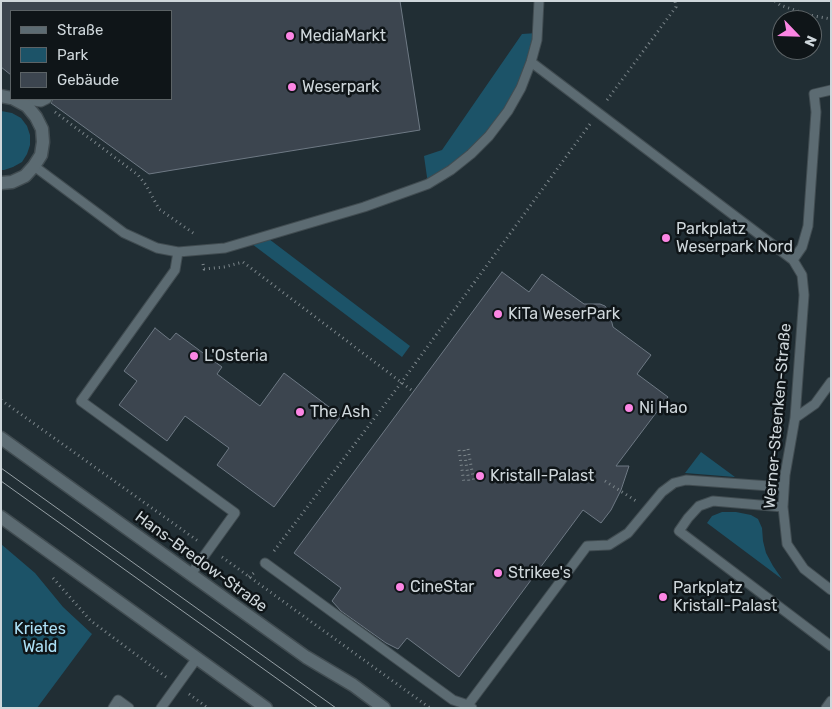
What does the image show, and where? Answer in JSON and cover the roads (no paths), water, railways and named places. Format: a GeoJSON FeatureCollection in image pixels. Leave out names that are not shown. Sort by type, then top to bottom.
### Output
{"type":"FeatureCollection","features":[{"type":"Feature","properties":{"kind":"main road"},"geometry":{"type":"LineString","coordinates":[[1,183],[12,182],[25,176],[41,155],[42,129],[36,117],[27,106],[15,100]]}},
{"type":"Feature","properties":{"kind":"main road","name":"Hans-Bredow-Straße"},"geometry":{"type":"LineString","coordinates":[[1,438],[306,657],[352,685],[384,708]]}},
{"type":"Feature","properties":{"kind":"main road"},"geometry":{"type":"LineString","coordinates":[[1,517],[266,708]]}},
{"type":"Feature","properties":{"kind":"lane"},"geometry":{"type":"LineString","coordinates":[[34,166],[124,233],[157,248],[178,252],[225,248],[364,207],[428,184],[451,170],[489,136],[508,111],[521,88],[531,62],[537,40],[539,1]]}},
{"type":"Feature","properties":{"kind":"lane"},"geometry":{"type":"LineString","coordinates":[[531,62],[793,260],[802,247],[808,226],[816,112],[814,94],[831,90]]}},
{"type":"Feature","properties":{"kind":"lane"},"geometry":{"type":"LineString","coordinates":[[36,117],[44,100]]}},
{"type":"Feature","properties":{"kind":"lane"},"geometry":{"type":"LineString","coordinates":[[178,252],[175,270],[81,401],[235,513],[191,574]]}},
{"type":"Feature","properties":{"kind":"lane","name":"Werner-Steenken-Straße"},"geometry":{"type":"LineString","coordinates":[[793,260],[802,275],[804,295],[795,418],[784,487],[783,508],[787,544],[804,570],[831,590]]}},
{"type":"Feature","properties":{"kind":"lane"},"geometry":{"type":"LineString","coordinates":[[795,418],[814,404],[831,382]]}},
{"type":"Feature","properties":{"kind":"lane"},"geometry":{"type":"LineString","coordinates":[[265,563],[453,700],[470,706],[587,546],[609,545],[628,533],[662,492],[674,483],[686,480],[784,487]]}},
{"type":"Feature","properties":{"kind":"lane"},"geometry":{"type":"LineString","coordinates":[[783,508],[713,501],[699,506],[679,531],[831,646]]}},
{"type":"Feature","properties":{"kind":"lane"},"geometry":{"type":"LineString","coordinates":[[161,708],[197,658]]}},
{"type":"Feature","properties":{"kind":"lane"},"geometry":{"type":"LineString","coordinates":[[113,708],[118,700],[129,708]]}},
{"type":"Feature","properties":{"kind":"lane"},"geometry":{"type":"LineString","coordinates":[[826,708],[831,701]]}},
{"type":"Feature","properties":{"kind":"tram line"},"geometry":{"type":"LineString","coordinates":[[1,468],[336,708]]}},
{"type":"Feature","properties":{"kind":"tram line"},"geometry":{"type":"LineString","coordinates":[[1,481],[318,708]]}},
{"type":"Feature","properties":{"kind":"place","name":"MediaMarkt"},"geometry":{"type":"Point","coordinates":[290,36]}},
{"type":"Feature","properties":{"kind":"place","name":"Weserpark"},"geometry":{"type":"Point","coordinates":[292,87]}},
{"type":"Feature","properties":{"kind":"place","name":"Parkplatz Weserpark Nord"},"geometry":{"type":"Point","coordinates":[666,238]}},
{"type":"Feature","properties":{"kind":"place","name":"KiTa WeserPark"},"geometry":{"type":"Point","coordinates":[498,314]}},
{"type":"Feature","properties":{"kind":"place","name":"L'Osteria"},"geometry":{"type":"Point","coordinates":[194,356]}},
{"type":"Feature","properties":{"kind":"place","name":"Ni Hao"},"geometry":{"type":"Point","coordinates":[629,408]}},
{"type":"Feature","properties":{"kind":"place","name":"The Ash"},"geometry":{"type":"Point","coordinates":[300,412]}},
{"type":"Feature","properties":{"kind":"place","name":"Kristall-Palast"},"geometry":{"type":"Point","coordinates":[480,476]}},
{"type":"Feature","properties":{"kind":"place","name":"Strikee's"},"geometry":{"type":"Point","coordinates":[498,573]}},
{"type":"Feature","properties":{"kind":"place","name":"CineStar"},"geometry":{"type":"Point","coordinates":[400,587]}},
{"type":"Feature","properties":{"kind":"place","name":"Parkplatz Kristall-Palast"},"geometry":{"type":"Point","coordinates":[663,597]}},
{"type":"Feature","properties":{"kind":"park label","name":"Krietes Wald"},"geometry":{"type":"Point","coordinates":[40,638]}}]}
